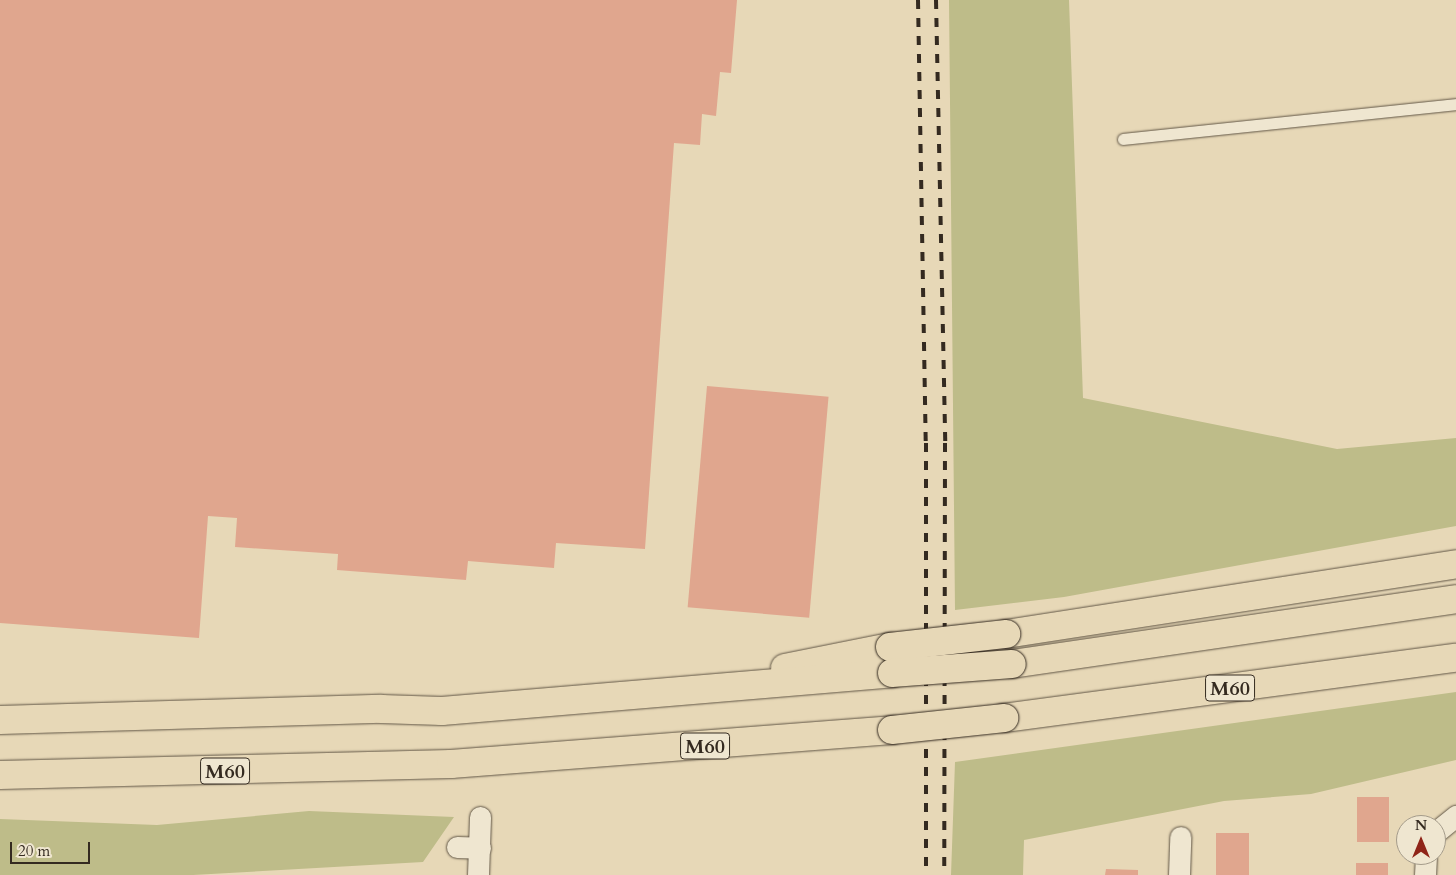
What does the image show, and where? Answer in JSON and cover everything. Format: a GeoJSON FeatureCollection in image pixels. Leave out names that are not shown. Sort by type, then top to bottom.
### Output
{"type":"FeatureCollection","features":[{"type":"Feature","properties":{"kind":"highway"},"geometry":{"type":"LineString","coordinates":[[0,720],[381,709],[442,711],[641,696],[891,660],[1006,634],[1456,564]]}},
{"type":"Feature","properties":{"kind":"highway"},"geometry":{"type":"LineString","coordinates":[[891,660],[1012,664],[1456,599]]}},
{"type":"Feature","properties":{"kind":"highway","name":"M60"},"geometry":{"type":"LineString","coordinates":[[0,775],[517,761],[892,730],[1004,718],[1456,658]]}},
{"type":"Feature","properties":{"kind":"street"},"geometry":{"type":"LineString","coordinates":[[478,875],[480,816]]}},
{"type":"Feature","properties":{"kind":"street"},"geometry":{"type":"LineString","coordinates":[[1179,875],[1180,837]]}},
{"type":"Feature","properties":{"kind":"street"},"geometry":{"type":"LineString","coordinates":[[457,847],[480,848]]}},
{"type":"Feature","properties":{"kind":"lane"},"geometry":{"type":"LineString","coordinates":[[1123,139],[1456,104]]}},
{"type":"Feature","properties":{"kind":"shaded area"},"geometry":{"type":"Polygon","coordinates":[[[949,0],[1069,0],[1083,398],[1337,449],[1456,438],[1456,526],[1064,597],[955,610],[949,0]]]}},
{"type":"Feature","properties":{"kind":"shaded area"},"geometry":{"type":"Polygon","coordinates":[[[1456,692],[1456,760],[1311,794],[1224,801],[1024,840],[1023,875],[951,875],[955,762],[1456,692]]]}},
{"type":"Feature","properties":{"kind":"shaded area"},"geometry":{"type":"Polygon","coordinates":[[[309,811],[454,817],[423,862],[193,875],[0,875],[0,819],[157,825],[309,811]]]}},
{"type":"Feature","properties":{"kind":"building"},"geometry":{"type":"Polygon","coordinates":[[[0,0],[737,0],[731,73],[720,72],[716,116],[702,114],[700,145],[674,143],[645,549],[556,543],[554,568],[468,561],[466,580],[337,570],[338,554],[235,547],[237,518],[208,516],[199,638],[0,623],[0,0]]]}},
{"type":"Feature","properties":{"kind":"building"},"geometry":{"type":"Polygon","coordinates":[[[707,386],[829,397],[809,618],[688,607],[707,386]]]}},
{"type":"Feature","properties":{"kind":"building"},"geometry":{"type":"Polygon","coordinates":[[[1357,797],[1389,797],[1389,842],[1357,842],[1357,797]]]}},
{"type":"Feature","properties":{"kind":"building"},"geometry":{"type":"Polygon","coordinates":[[[1216,833],[1249,833],[1249,875],[1216,875],[1216,833]]]}},
{"type":"Feature","properties":{"kind":"building"},"geometry":{"type":"Polygon","coordinates":[[[1356,863],[1388,863],[1388,875],[1356,875],[1356,863]]]}},
{"type":"Feature","properties":{"kind":"building"},"geometry":{"type":"Polygon","coordinates":[[[1106,869],[1138,870],[1138,875],[1105,875],[1106,869]]]}},
{"type":"Feature","properties":{"kind":"railway"},"geometry":{"type":"LineString","coordinates":[[918,0],[926,443],[926,875]]}},
{"type":"Feature","properties":{"kind":"railway"},"geometry":{"type":"LineString","coordinates":[[936,0],[945,443],[944,875]]}}]}
